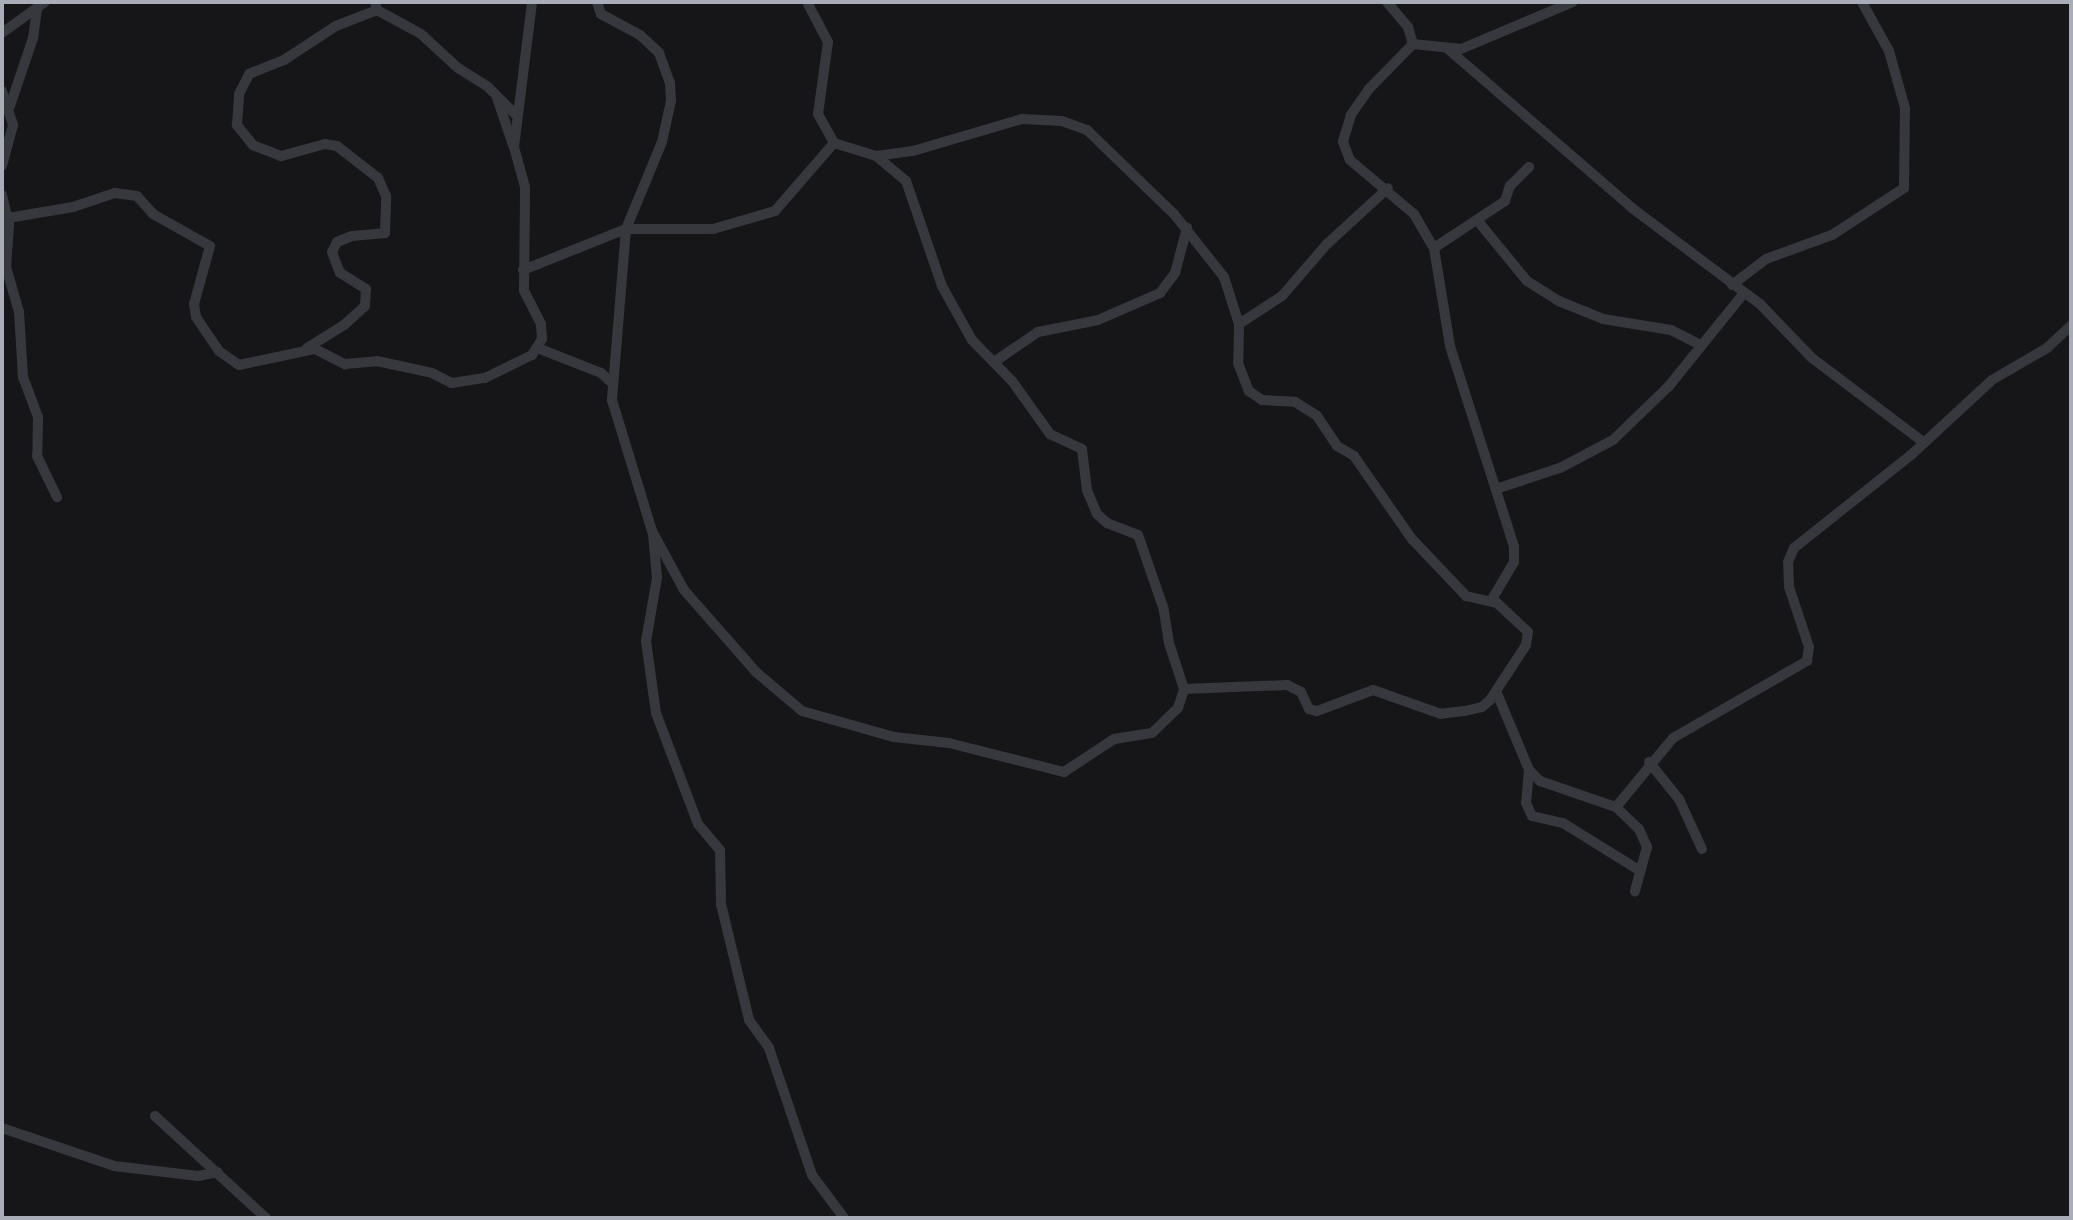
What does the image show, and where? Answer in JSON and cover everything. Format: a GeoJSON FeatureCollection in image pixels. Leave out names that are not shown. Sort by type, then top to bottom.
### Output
{"type":"FeatureCollection","features":[{"type":"Feature","properties":{"kind":"street"},"geometry":{"type":"LineString","coordinates":[[514,147],[532,2]]}},
{"type":"Feature","properties":{"kind":"street"},"geometry":{"type":"LineString","coordinates":[[597,2],[601,14],[640,35],[659,53],[670,83],[671,101],[662,142],[626,229],[612,383],[615,423],[652,531],[684,590],[781,696],[821,718],[894,737],[949,743],[1064,772],[1114,739],[1159,729],[1178,708],[1184,689],[1138,535],[1107,523],[1097,514],[1087,490],[1082,449],[1050,434],[994,362],[972,340],[942,286],[906,181],[876,156],[834,143],[818,114],[819,85],[829,50],[807,2]]}},
{"type":"Feature","properties":{"kind":"street"},"geometry":{"type":"LineString","coordinates":[[1387,2],[1408,27],[1413,44]]}},
{"type":"Feature","properties":{"kind":"street"},"geometry":{"type":"LineString","coordinates":[[1448,49],[1471,46],[1573,2]]}},
{"type":"Feature","properties":{"kind":"street"},"geometry":{"type":"LineString","coordinates":[[1732,285],[1766,259],[1832,234],[1904,188],[1905,108],[1889,51],[1863,2]]}},
{"type":"Feature","properties":{"kind":"street"},"geometry":{"type":"LineString","coordinates":[[2,32],[41,5]]}},
{"type":"Feature","properties":{"kind":"street"},"geometry":{"type":"LineString","coordinates":[[2,166],[12,136],[10,106],[41,5]]}},
{"type":"Feature","properties":{"kind":"street"},"geometry":{"type":"LineString","coordinates":[[8,218],[73,207],[115,193],[132,193],[153,214],[210,246],[194,304],[206,336],[219,351],[239,365],[307,348],[352,319],[365,306],[366,289],[340,273],[331,252],[337,242],[352,236],[385,233],[386,196],[378,178],[337,146],[325,144],[281,156],[253,145],[237,125],[239,94],[249,74],[284,61],[337,26],[376,6],[421,34],[496,94],[516,116]]}},
{"type":"Feature","properties":{"kind":"street"},"geometry":{"type":"LineString","coordinates":[[1491,601],[1514,562],[1496,489],[1450,345],[1434,248],[1419,220],[1388,188],[1350,160],[1343,142],[1344,130],[1369,89],[1413,44],[1430,43],[1448,49],[1632,208],[1760,304],[1812,358],[1923,442]]}},
{"type":"Feature","properties":{"kind":"street"},"geometry":{"type":"LineString","coordinates":[[2,91],[10,106]]}},
{"type":"Feature","properties":{"kind":"street"},"geometry":{"type":"LineString","coordinates":[[496,94],[525,187],[524,290],[541,324],[540,349]]}},
{"type":"Feature","properties":{"kind":"street"},"geometry":{"type":"LineString","coordinates":[[876,156],[913,151],[1022,119],[1062,121],[1087,130],[1187,228],[1224,277],[1239,324],[1238,363],[1249,391],[1262,400],[1294,402],[1317,416],[1337,446],[1354,456],[1396,520],[1466,596],[1491,601],[1528,632],[1526,645],[1496,691],[1482,707],[1447,714],[1373,690],[1317,711],[1310,709],[1301,692],[1287,685],[1184,689]]}},
{"type":"Feature","properties":{"kind":"street"},"geometry":{"type":"LineString","coordinates":[[523,270],[626,229],[713,229],[775,211],[834,143]]}},
{"type":"Feature","properties":{"kind":"street"},"geometry":{"type":"LineString","coordinates":[[1434,248],[1505,201],[1510,186],[1529,167]]}},
{"type":"Feature","properties":{"kind":"street"},"geometry":{"type":"LineString","coordinates":[[1239,324],[1282,296],[1326,245],[1388,188]]}},
{"type":"Feature","properties":{"kind":"street"},"geometry":{"type":"LineString","coordinates":[[2,195],[8,218],[6,267],[19,312],[23,377],[38,417],[37,456],[57,497]]}},
{"type":"Feature","properties":{"kind":"street"},"geometry":{"type":"LineString","coordinates":[[1476,220],[1527,281],[1559,301],[1603,319],[1671,330],[1699,344]]}},
{"type":"Feature","properties":{"kind":"street"},"geometry":{"type":"LineString","coordinates":[[994,362],[1038,332],[1098,320],[1160,293],[1175,273],[1187,228]]}},
{"type":"Feature","properties":{"kind":"street"},"geometry":{"type":"LineString","coordinates":[[1496,489],[1560,468],[1613,440],[1669,386],[1699,344],[1744,293]]}},
{"type":"Feature","properties":{"kind":"street"},"geometry":{"type":"LineString","coordinates":[[1616,807],[1650,762],[1673,738],[1807,661],[1809,647],[1789,587],[1788,562],[1794,548],[1923,442],[1992,380],[2047,348],[2071,326]]}},
{"type":"Feature","properties":{"kind":"street"},"geometry":{"type":"LineString","coordinates":[[307,348],[345,364],[377,361],[432,373],[452,383],[485,378],[540,349],[601,373],[612,383]]}},
{"type":"Feature","properties":{"kind":"street"},"geometry":{"type":"LineString","coordinates":[[652,531],[657,578],[646,641],[656,713],[698,824],[720,849],[721,904],[750,1020],[769,1048],[811,1175],[844,1218]]}},
{"type":"Feature","properties":{"kind":"street"},"geometry":{"type":"LineString","coordinates":[[1496,691],[1529,770],[1540,780],[1616,807],[1645,838],[1635,891]]}},
{"type":"Feature","properties":{"kind":"street"},"geometry":{"type":"LineString","coordinates":[[1650,762],[1679,799],[1702,849]]}},
{"type":"Feature","properties":{"kind":"street"},"geometry":{"type":"LineString","coordinates":[[1529,770],[1526,803],[1532,816],[1563,823],[1640,871]]}},
{"type":"Feature","properties":{"kind":"street"},"geometry":{"type":"LineString","coordinates":[[155,1116],[218,1171],[266,1218]]}},
{"type":"Feature","properties":{"kind":"street"},"geometry":{"type":"LineString","coordinates":[[2,1128],[114,1166],[198,1176],[218,1171]]}}]}
